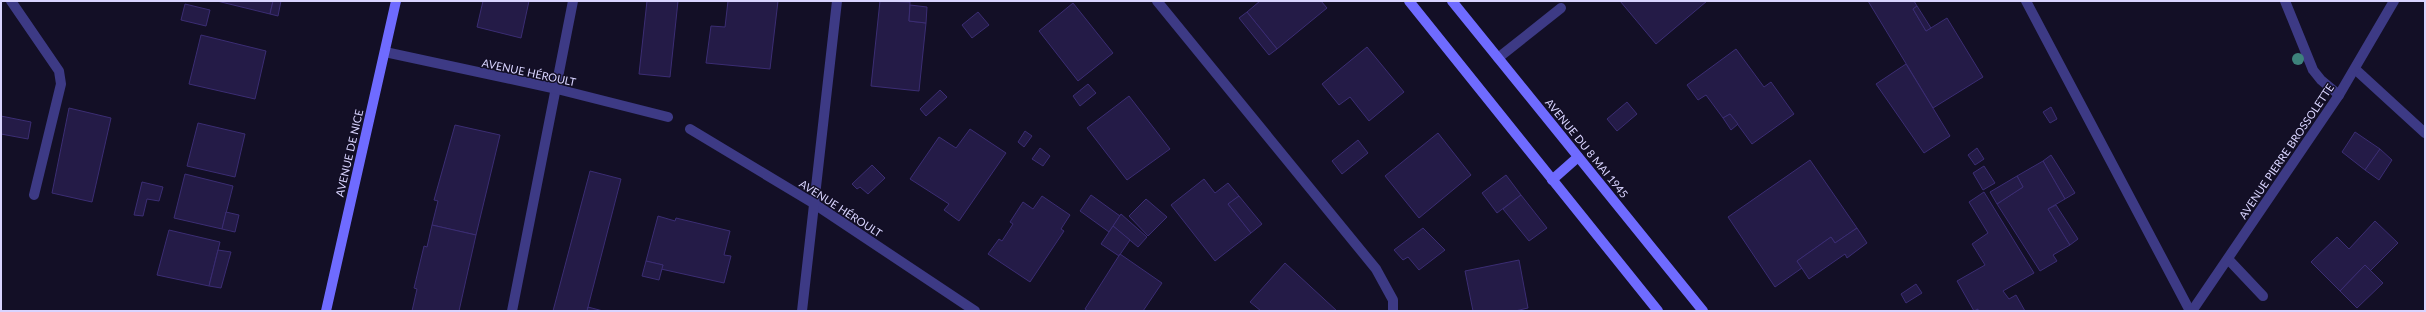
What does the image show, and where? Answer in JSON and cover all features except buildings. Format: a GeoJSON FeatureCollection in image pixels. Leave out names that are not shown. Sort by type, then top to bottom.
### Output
{"type":"FeatureCollection","features":[{"type":"Feature","properties":{"kind":"main road","name":"AVENUE DE NICE"},"geometry":{"type":"LineString","coordinates":[[326,311],[396,1]]}},
{"type":"Feature","properties":{"kind":"main road"},"geometry":{"type":"LineString","coordinates":[[1409,1],[1658,311]]}},
{"type":"Feature","properties":{"kind":"main road","name":"AVENUE DU 8 MAI 1945"},"geometry":{"type":"LineString","coordinates":[[1452,1],[1703,311]]}},
{"type":"Feature","properties":{"kind":"main road"},"geometry":{"type":"LineString","coordinates":[[1552,180],[1578,157]]}},
{"type":"Feature","properties":{"kind":"street"},"geometry":{"type":"LineString","coordinates":[[11,1],[59,71],[61,84],[34,195]]}},
{"type":"Feature","properties":{"kind":"street"},"geometry":{"type":"LineString","coordinates":[[512,311],[557,90],[573,1]]}},
{"type":"Feature","properties":{"kind":"street"},"geometry":{"type":"LineString","coordinates":[[802,311],[837,1]]}},
{"type":"Feature","properties":{"kind":"street"},"geometry":{"type":"LineString","coordinates":[[1157,1],[1376,269],[1393,300],[1393,311]]}},
{"type":"Feature","properties":{"kind":"street"},"geometry":{"type":"LineString","coordinates":[[2026,1],[2191,311]]}},
{"type":"Feature","properties":{"kind":"street"},"geometry":{"type":"LineString","coordinates":[[2285,1],[2313,70],[2320,80],[2339,95]]}},
{"type":"Feature","properties":{"kind":"street","name":"AVENUE PIERRE BROSSOLETTE"},"geometry":{"type":"LineString","coordinates":[[2191,311],[2339,95],[2394,1]]}},
{"type":"Feature","properties":{"kind":"street"},"geometry":{"type":"LineString","coordinates":[[1498,58],[1561,8]]}},
{"type":"Feature","properties":{"kind":"street","name":"AVENUE HÉROULT"},"geometry":{"type":"LineString","coordinates":[[385,52],[557,90],[668,117]]}},
{"type":"Feature","properties":{"kind":"street"},"geometry":{"type":"LineString","coordinates":[[2355,69],[2425,133]]}},
{"type":"Feature","properties":{"kind":"street","name":"AVENUE HÉROULT"},"geometry":{"type":"LineString","coordinates":[[690,128],[813,203],[975,311]]}},
{"type":"Feature","properties":{"kind":"street"},"geometry":{"type":"LineString","coordinates":[[2228,259],[2263,296]]}}]}
